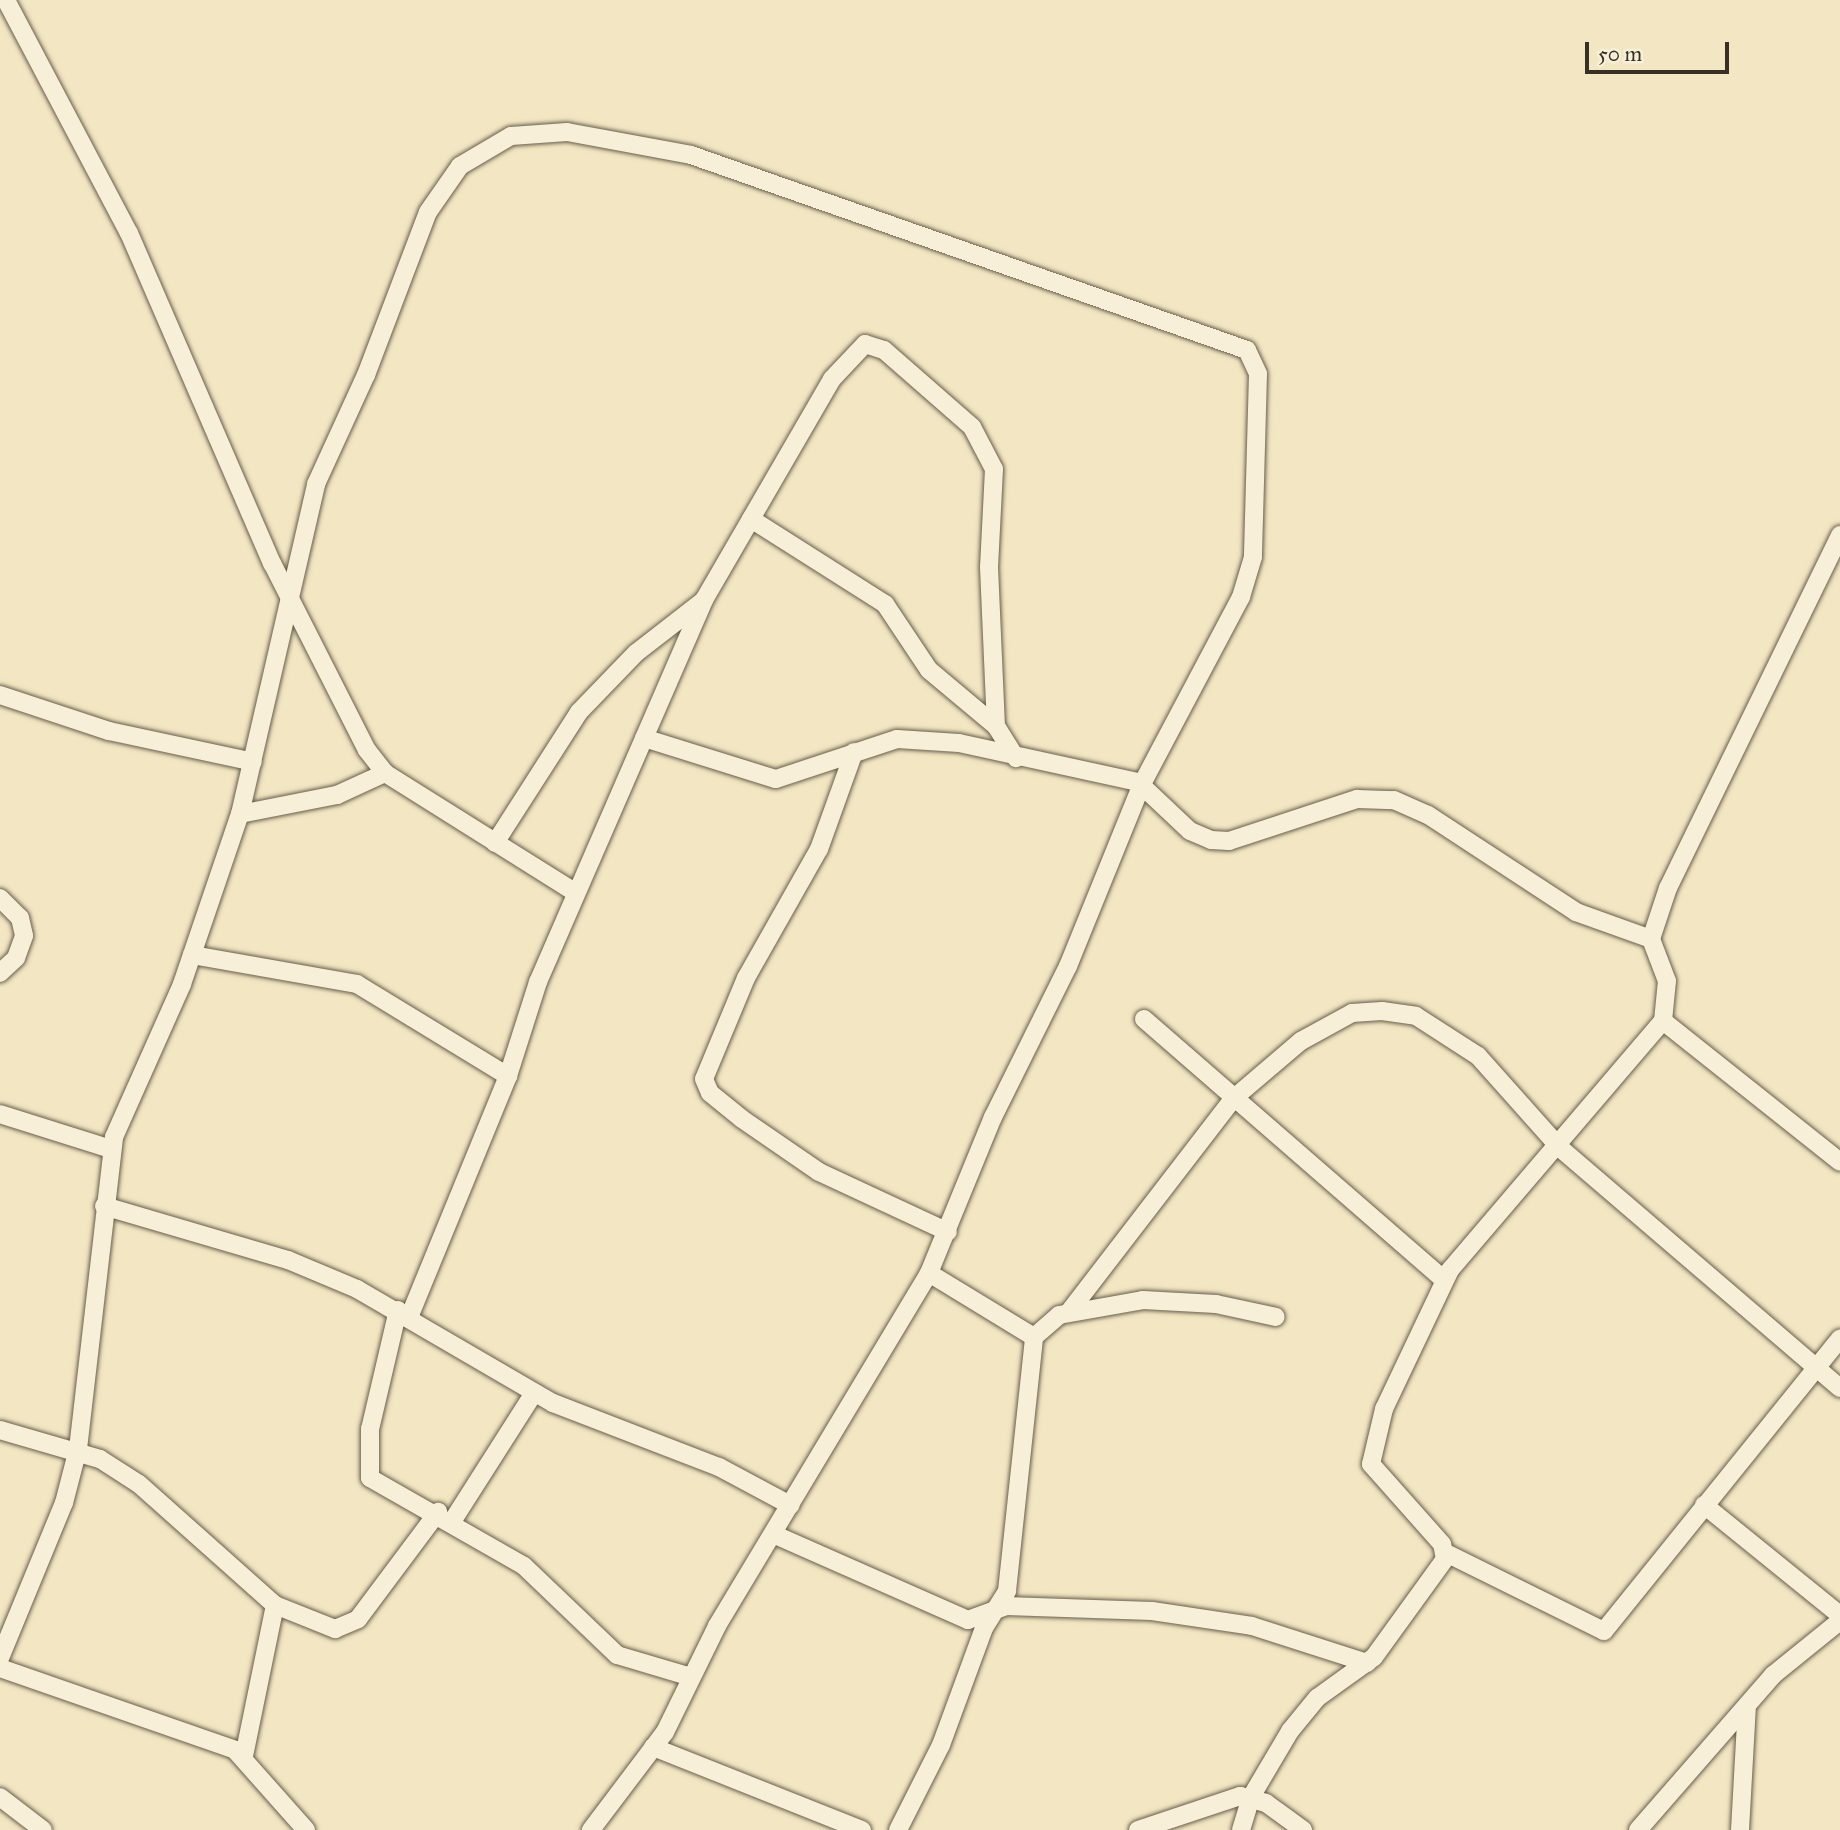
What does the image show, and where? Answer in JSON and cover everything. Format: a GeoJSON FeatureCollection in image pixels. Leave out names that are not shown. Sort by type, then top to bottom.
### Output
{"type":"FeatureCollection","features":[{"type":"Feature","properties":{"kind":"street"},"geometry":{"type":"LineString","coordinates":[[6,0],[129,233],[290,599],[385,773],[575,892]]}},
{"type":"Feature","properties":{"kind":"street"},"geometry":{"type":"LineString","coordinates":[[0,1658],[64,1503],[78,1449],[111,1149],[192,955],[240,814],[316,484],[444,185],[485,147],[511,136],[566,132],[625,140],[764,180],[1247,351],[1258,374],[1253,557],[1241,597],[1142,784],[929,1273],[773,1534],[653,1747],[591,1830]]}},
{"type":"Feature","properties":{"kind":"street"},"geometry":{"type":"LineString","coordinates":[[691,1677],[617,1655],[545,1583],[446,1516],[379,1486],[367,1473],[370,1429],[404,1312],[508,1076],[575,892],[704,600],[849,355],[865,344],[884,350],[981,438],[994,469],[989,579],[996,726]]}},
{"type":"Feature","properties":{"kind":"street"},"geometry":{"type":"LineString","coordinates":[[751,519],[885,604],[929,670],[996,726],[1016,758]]}},
{"type":"Feature","properties":{"kind":"street"},"geometry":{"type":"LineString","coordinates":[[1840,535],[1668,888],[1651,939],[1667,981],[1663,1021],[1560,1148],[1444,1280],[1398,1371],[1371,1464],[1446,1553],[1604,1631],[1840,1338]]}},
{"type":"Feature","properties":{"kind":"street"},"geometry":{"type":"LineString","coordinates":[[495,843],[579,712],[636,653],[704,600]]}},
{"type":"Feature","properties":{"kind":"street"},"geometry":{"type":"LineString","coordinates":[[0,695],[110,731],[253,762]]}},
{"type":"Feature","properties":{"kind":"street"},"geometry":{"type":"LineString","coordinates":[[644,738],[776,779],[854,752],[912,737],[1142,784],[1190,831],[1229,841],[1316,809],[1394,800],[1428,815],[1576,912],[1651,939]]}},
{"type":"Feature","properties":{"kind":"street"},"geometry":{"type":"LineString","coordinates":[[854,752],[822,841],[746,978],[704,1079],[710,1093],[742,1119],[819,1172],[948,1232]]}},
{"type":"Feature","properties":{"kind":"street"},"geometry":{"type":"LineString","coordinates":[[240,814],[337,795],[385,773]]}},
{"type":"Feature","properties":{"kind":"street"},"geometry":{"type":"LineString","coordinates":[[0,898],[20,918],[24,936],[16,958],[0,973]]}},
{"type":"Feature","properties":{"kind":"street"},"geometry":{"type":"LineString","coordinates":[[192,955],[357,984],[508,1076]]}},
{"type":"Feature","properties":{"kind":"street"},"geometry":{"type":"LineString","coordinates":[[898,1830],[941,1745],[1009,1582],[1011,1506],[1034,1337],[1069,1312],[1234,1098],[1301,1041],[1352,1013],[1416,1016],[1478,1056],[1560,1148],[1840,1388]]}},
{"type":"Feature","properties":{"kind":"street"},"geometry":{"type":"LineString","coordinates":[[1144,1019],[1444,1280]]}},
{"type":"Feature","properties":{"kind":"street"},"geometry":{"type":"LineString","coordinates":[[1663,1021],[1840,1162]]}},
{"type":"Feature","properties":{"kind":"street"},"geometry":{"type":"LineString","coordinates":[[0,1114],[111,1149]]}},
{"type":"Feature","properties":{"kind":"street"},"geometry":{"type":"LineString","coordinates":[[104,1206],[288,1260],[404,1312],[534,1393],[737,1475],[790,1505]]}},
{"type":"Feature","properties":{"kind":"street"},"geometry":{"type":"LineString","coordinates":[[929,1273],[1034,1337]]}},
{"type":"Feature","properties":{"kind":"street"},"geometry":{"type":"LineString","coordinates":[[1069,1312],[1182,1300],[1276,1317]]}},
{"type":"Feature","properties":{"kind":"street"},"geometry":{"type":"LineString","coordinates":[[0,1430],[78,1449],[139,1484],[275,1605],[314,1624],[347,1626],[446,1516],[534,1393]]}},
{"type":"Feature","properties":{"kind":"street"},"geometry":{"type":"LineString","coordinates":[[1704,1505],[1840,1615]]}},
{"type":"Feature","properties":{"kind":"street"},"geometry":{"type":"LineString","coordinates":[[773,1534],[948,1613],[975,1620],[996,1608],[1076,1607],[1215,1618],[1367,1663]]}},
{"type":"Feature","properties":{"kind":"street"},"geometry":{"type":"LineString","coordinates":[[1241,1830],[1251,1797],[1305,1711],[1367,1663],[1446,1553]]}},
{"type":"Feature","properties":{"kind":"street"},"geometry":{"type":"LineString","coordinates":[[244,1756],[275,1605]]}},
{"type":"Feature","properties":{"kind":"street"},"geometry":{"type":"LineString","coordinates":[[1638,1830],[1747,1705],[1840,1621]]}},
{"type":"Feature","properties":{"kind":"street"},"geometry":{"type":"LineString","coordinates":[[0,1668],[244,1756],[306,1830]]}},
{"type":"Feature","properties":{"kind":"street"},"geometry":{"type":"LineString","coordinates":[[1740,1830],[1747,1705]]}},
{"type":"Feature","properties":{"kind":"street"},"geometry":{"type":"LineString","coordinates":[[653,1747],[862,1830]]}},
{"type":"Feature","properties":{"kind":"street"},"geometry":{"type":"LineString","coordinates":[[0,1797],[43,1830]]}},
{"type":"Feature","properties":{"kind":"street"},"geometry":{"type":"LineString","coordinates":[[1138,1830],[1202,1805],[1251,1797],[1303,1830]]}}]}
